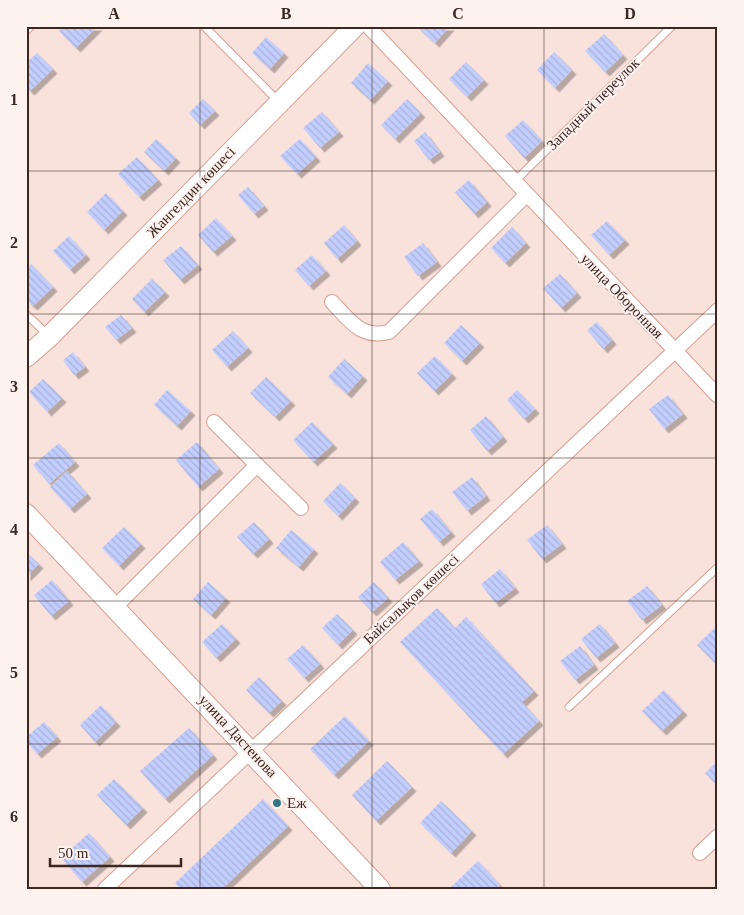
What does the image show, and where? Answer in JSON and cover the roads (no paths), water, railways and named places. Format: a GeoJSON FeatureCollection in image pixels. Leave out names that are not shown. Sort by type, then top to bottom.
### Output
{"type":"FeatureCollection","features":[{"type":"Feature","properties":{"kind":"street","name":"Жангелдин көшесі"},"geometry":{"type":"LineString","coordinates":[[26,357],[49,336],[354,26]]}},
{"type":"Feature","properties":{"kind":"street","name":"улица Оборонная"},"geometry":{"type":"LineString","coordinates":[[368,26],[514,183],[718,396]]}},
{"type":"Feature","properties":{"kind":"street"},"geometry":{"type":"LineString","coordinates":[[332,302],[359,330],[376,336],[389,332],[526,195]]}},
{"type":"Feature","properties":{"kind":"street","name":"Байсалықов көшесі"},"geometry":{"type":"LineString","coordinates":[[105,889],[718,310]]}},
{"type":"Feature","properties":{"kind":"street"},"geometry":{"type":"LineString","coordinates":[[214,422],[301,508]]}},
{"type":"Feature","properties":{"kind":"street"},"geometry":{"type":"LineString","coordinates":[[115,607],[257,465]]}},
{"type":"Feature","properties":{"kind":"street","name":"улица Дастенова"},"geometry":{"type":"LineString","coordinates":[[26,514],[251,750],[380,889]]}},
{"type":"Feature","properties":{"kind":"street"},"geometry":{"type":"LineString","coordinates":[[700,853],[718,836]]}},
{"type":"Feature","properties":{"kind":"lane"},"geometry":{"type":"LineString","coordinates":[[26,31],[31,26]]}},
{"type":"Feature","properties":{"kind":"lane"},"geometry":{"type":"LineString","coordinates":[[204,26],[279,102]]}},
{"type":"Feature","properties":{"kind":"lane","name":"Западный переулок"},"geometry":{"type":"LineString","coordinates":[[514,183],[672,26]]}},
{"type":"Feature","properties":{"kind":"lane"},"geometry":{"type":"LineString","coordinates":[[26,314],[49,336]]}},
{"type":"Feature","properties":{"kind":"lane"},"geometry":{"type":"LineString","coordinates":[[569,707],[718,568]]}},
{"type":"Feature","properties":{"kind":"place","name":"Еж"},"geometry":{"type":"Point","coordinates":[277,803]}}]}
